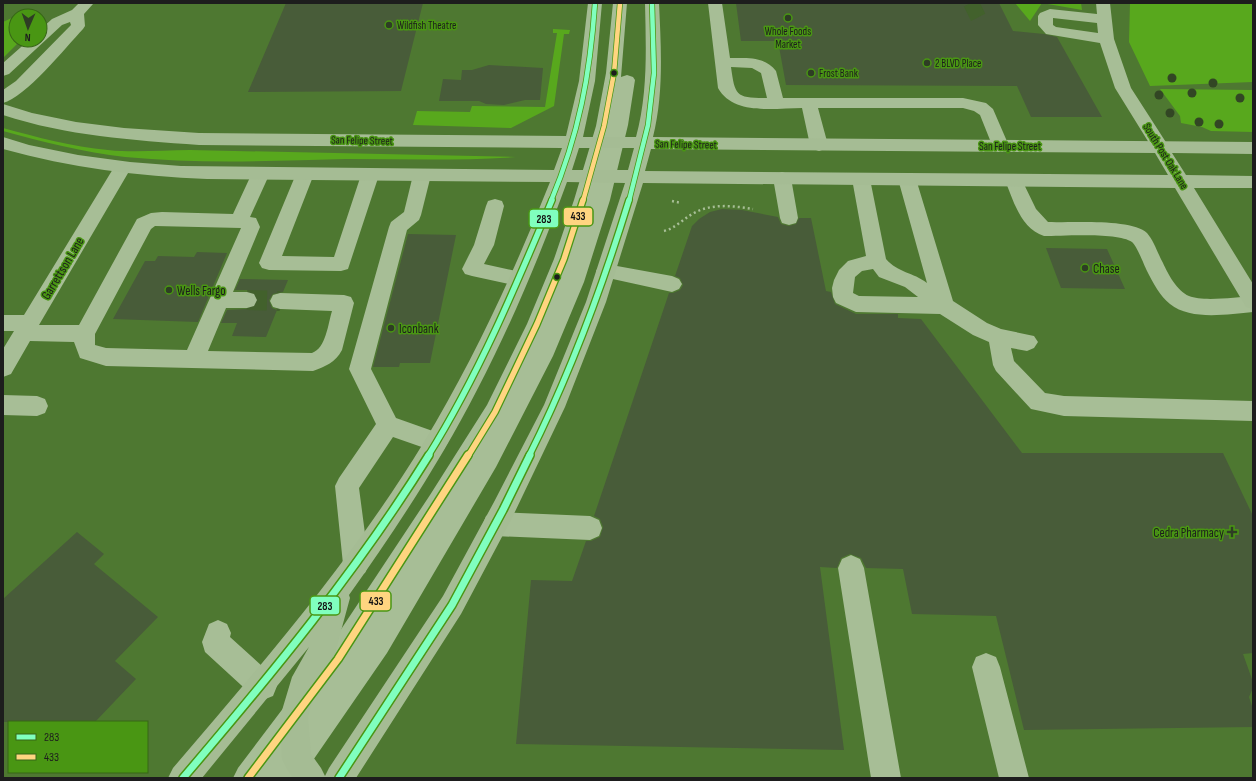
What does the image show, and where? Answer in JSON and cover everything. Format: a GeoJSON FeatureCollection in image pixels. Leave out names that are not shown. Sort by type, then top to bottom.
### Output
{"type":"FeatureCollection","features":[{"type":"Feature","properties":{"kind":"main road"},"geometry":{"type":"LineString","coordinates":[[183,778],[262,686],[349,575],[403,497],[462,399],[552,200],[572,142],[577,126],[589,69],[595,3]]}},
{"type":"Feature","properties":{"kind":"main road"},"geometry":{"type":"LineString","coordinates":[[339,778],[452,605],[554,407],[596,302],[629,201],[644,143],[648,125],[654,73],[652,3]]}},
{"type":"Feature","properties":{"kind":"main road","name":"San Felipe Street"},"geometry":{"type":"LineString","coordinates":[[3,109],[53,124],[103,133],[199,139],[1253,148]]}},
{"type":"Feature","properties":{"kind":"main road"},"geometry":{"type":"LineString","coordinates":[[3,143],[64,158],[122,168],[207,173],[1253,182]]}},
{"type":"Feature","properties":{"kind":"main road","name":"South Post Oak Lane"},"geometry":{"type":"LineString","coordinates":[[1160,147],[1253,303]]}},
{"type":"Feature","properties":{"kind":"main road"},"geometry":{"type":"LineString","coordinates":[[296,772],[294,717],[302,687],[321,653],[349,575]]}},
{"type":"Feature","properties":{"kind":"street"},"geometry":{"type":"LineString","coordinates":[[248,778],[346,646],[439,503],[495,412],[537,324],[598,177],[607,143],[620,3]]}},
{"type":"Feature","properties":{"kind":"street"},"geometry":{"type":"LineString","coordinates":[[607,143],[620,125],[628,74],[632,3]]}},
{"type":"Feature","properties":{"kind":"street"},"geometry":{"type":"LineString","coordinates":[[715,3],[726,88],[730,95],[748,103],[962,103],[980,107],[987,113],[1000,146]]}},
{"type":"Feature","properties":{"kind":"street","name":"South Post Oak Lane"},"geometry":{"type":"LineString","coordinates":[[1103,3],[1103,19],[1106,39],[1123,88],[1160,147]]}},
{"type":"Feature","properties":{"kind":"street"},"geometry":{"type":"LineString","coordinates":[[48,30],[57,22],[82,8]]}},
{"type":"Feature","properties":{"kind":"street"},"geometry":{"type":"LineString","coordinates":[[3,98],[22,84],[78,26],[82,8]]}},
{"type":"Feature","properties":{"kind":"street"},"geometry":{"type":"LineString","coordinates":[[1103,19],[1050,13],[1045,16],[1044,22],[1045,26],[1051,30],[1106,39]]}},
{"type":"Feature","properties":{"kind":"street"},"geometry":{"type":"LineString","coordinates":[[3,71],[29,48]]}},
{"type":"Feature","properties":{"kind":"street"},"geometry":{"type":"LineString","coordinates":[[723,62],[748,62],[756,63],[763,67],[768,72],[776,103]]}},
{"type":"Feature","properties":{"kind":"street"},"geometry":{"type":"LineString","coordinates":[[809,103],[819,145]]}},
{"type":"Feature","properties":{"kind":"street","name":"Garrettson Lane"},"geometry":{"type":"LineString","coordinates":[[3,368],[122,168]]}},
{"type":"Feature","properties":{"kind":"street"},"geometry":{"type":"LineString","coordinates":[[239,221],[261,173]]}},
{"type":"Feature","properties":{"kind":"street"},"geometry":{"type":"LineString","coordinates":[[305,174],[269,263],[341,264],[370,175]]}},
{"type":"Feature","properties":{"kind":"street"},"geometry":{"type":"LineString","coordinates":[[422,175],[412,214],[398,227],[360,369],[388,425],[436,442]]}},
{"type":"Feature","properties":{"kind":"street"},"geometry":{"type":"LineString","coordinates":[[296,772],[377,643],[488,460],[542,356],[574,282],[601,200],[598,177]]}},
{"type":"Feature","properties":{"kind":"street"},"geometry":{"type":"LineString","coordinates":[[782,178],[789,218]]}},
{"type":"Feature","properties":{"kind":"street"},"geometry":{"type":"LineString","coordinates":[[861,179],[877,261],[886,272],[912,282],[944,306],[980,329],[999,337],[1027,342]]}},
{"type":"Feature","properties":{"kind":"street"},"geometry":{"type":"LineString","coordinates":[[907,179],[944,306]]}},
{"type":"Feature","properties":{"kind":"street"},"geometry":{"type":"LineString","coordinates":[[1014,180],[1031,218],[1037,225],[1044,229],[1121,231],[1134,233],[1140,238],[1169,292],[1180,302],[1199,305],[1253,303]]}},
{"type":"Feature","properties":{"kind":"street"},"geometry":{"type":"LineString","coordinates":[[495,206],[484,245],[472,269],[518,278]]}},
{"type":"Feature","properties":{"kind":"street"},"geometry":{"type":"LineString","coordinates":[[194,359],[251,227],[249,223],[239,221],[162,219],[151,220],[144,224],[85,334],[84,344],[88,352],[106,357],[313,362],[323,358],[331,350],[344,303],[280,301]]}},
{"type":"Feature","properties":{"kind":"street"},"geometry":{"type":"LineString","coordinates":[[877,261],[855,266],[846,274],[842,287],[843,297],[856,304],[944,306]]}},
{"type":"Feature","properties":{"kind":"street"},"geometry":{"type":"LineString","coordinates":[[606,271],[672,284]]}},
{"type":"Feature","properties":{"kind":"street"},"geometry":{"type":"LineString","coordinates":[[220,300],[247,300]]}},
{"type":"Feature","properties":{"kind":"street"},"geometry":{"type":"LineString","coordinates":[[3,323],[27,328],[85,334]]}},
{"type":"Feature","properties":{"kind":"street"},"geometry":{"type":"LineString","coordinates":[[999,337],[1004,365],[1039,402],[1064,406],[1252,412]]}},
{"type":"Feature","properties":{"kind":"street"},"geometry":{"type":"LineString","coordinates":[[3,405],[37,406]]}},
{"type":"Feature","properties":{"kind":"street"},"geometry":{"type":"LineString","coordinates":[[349,575],[347,486],[388,425]]}},
{"type":"Feature","properties":{"kind":"street"},"geometry":{"type":"LineString","coordinates":[[495,524],[590,528]]}},
{"type":"Feature","properties":{"kind":"street"},"geometry":{"type":"LineString","coordinates":[[851,568],[886,778]]}},
{"type":"Feature","properties":{"kind":"street"},"geometry":{"type":"LineString","coordinates":[[218,633],[215,642],[262,686]]}},
{"type":"Feature","properties":{"kind":"street"},"geometry":{"type":"LineString","coordinates":[[986,667],[1014,778]]}},
{"type":"Feature","properties":{"kind":"path"},"geometry":{"type":"LineString","coordinates":[[672,201],[681,203]]}},
{"type":"Feature","properties":{"kind":"path"},"geometry":{"type":"LineString","coordinates":[[664,231],[678,227],[687,217],[703,209],[734,206],[753,209]]}},
{"type":"Feature","properties":{"kind":"green space"},"geometry":{"type":"Polygon","coordinates":[[[1015,3],[1042,3],[1030,21],[1015,3]]]}},
{"type":"Feature","properties":{"kind":"green space"},"geometry":{"type":"Polygon","coordinates":[[[1042,3],[1081,3],[1082,10],[1042,3]]]}},
{"type":"Feature","properties":{"kind":"green space"},"geometry":{"type":"Polygon","coordinates":[[[1130,3],[1253,3],[1253,82],[1150,86],[1129,42],[1130,3]]]}},
{"type":"Feature","properties":{"kind":"green space"},"geometry":{"type":"Polygon","coordinates":[[[8,20],[8,48],[13,48],[3,58],[3,22],[8,20]]]}},
{"type":"Feature","properties":{"kind":"green space"},"geometry":{"type":"Polygon","coordinates":[[[553,29],[570,30],[569,34],[564,34],[554,106],[511,128],[413,125],[417,111],[470,112],[472,106],[545,107],[557,33],[553,33],[553,29]]]}},
{"type":"Feature","properties":{"kind":"green space"},"geometry":{"type":"Polygon","coordinates":[[[1160,89],[1253,90],[1253,132],[1211,131],[1202,127],[1181,123],[1180,116],[1160,89]]]}},
{"type":"Feature","properties":{"kind":"green space"},"geometry":{"type":"Polygon","coordinates":[[[3,128],[68,144],[95,149],[118,151],[190,150],[516,157],[291,161],[180,161],[110,155],[48,143],[3,131],[3,128]]]}},
{"type":"Feature","properties":{"kind":"building"},"geometry":{"type":"Polygon","coordinates":[[[286,3],[423,3],[401,91],[248,92],[286,3]]]}},
{"type":"Feature","properties":{"kind":"building","name":"2 BLVD Place"},"geometry":{"type":"Polygon","coordinates":[[[736,3],[999,3],[1013,31],[1044,34],[1057,37],[1102,117],[1031,117],[1017,86],[786,85],[778,41],[741,41],[736,3]]]}},
{"type":"Feature","properties":{"kind":"building"},"geometry":{"type":"Polygon","coordinates":[[[489,65],[543,68],[540,100],[525,100],[504,105],[486,104],[479,101],[439,101],[443,79],[461,80],[462,70],[472,70],[489,65]]]}},
{"type":"Feature","properties":{"kind":"building"},"geometry":{"type":"Polygon","coordinates":[[[722,209],[742,210],[778,217],[781,224],[789,226],[796,224],[799,218],[811,218],[826,291],[831,292],[835,304],[856,314],[898,314],[898,318],[921,319],[1022,453],[1223,453],[1253,516],[1253,653],[1243,654],[1253,682],[1253,688],[1249,697],[1253,709],[1253,727],[1024,730],[996,616],[912,614],[903,569],[866,568],[861,558],[850,554],[841,558],[837,568],[820,567],[844,750],[516,744],[531,580],[572,581],[586,541],[591,541],[600,537],[603,527],[600,519],[594,516],[669,293],[680,290],[683,285],[680,278],[675,276],[692,226],[699,219],[710,212],[722,209]]]}},
{"type":"Feature","properties":{"kind":"building"},"geometry":{"type":"Polygon","coordinates":[[[408,234],[456,235],[430,363],[400,363],[399,367],[373,367],[408,234]]]}},
{"type":"Feature","properties":{"kind":"building","name":"Chase"},"geometry":{"type":"Polygon","coordinates":[[[1046,248],[1107,249],[1125,289],[1061,288],[1046,248]]]}},
{"type":"Feature","properties":{"kind":"building","name":"Wells Fargo"},"geometry":{"type":"Polygon","coordinates":[[[197,252],[227,253],[198,322],[113,319],[145,261],[155,261],[158,256],[194,257],[197,252]]]}},
{"type":"Feature","properties":{"kind":"building"},"geometry":{"type":"Polygon","coordinates":[[[240,279],[288,280],[283,292],[273,294],[269,300],[272,308],[277,310],[266,337],[232,336],[237,323],[221,323],[227,310],[247,309],[254,307],[258,301],[254,293],[247,290],[235,290],[240,279]]]}},
{"type":"Feature","properties":{"kind":"building"},"geometry":{"type":"Polygon","coordinates":[[[77,532],[104,554],[94,564],[158,617],[115,661],[136,679],[96,721],[3,722],[3,599],[77,532]]]}},
{"type":"Feature","properties":{"kind":"tunnel"},"geometry":{"type":"LineString","coordinates":[[971,3],[980,21]]}},
{"type":"Feature","properties":{"kind":"tunnel"},"geometry":{"type":"LineString","coordinates":[[247,300],[280,301]]}},
{"type":"Feature","properties":{"kind":"transit line","name":"283"},"geometry":{"type":"LineString","coordinates":[[183,778],[282,660],[346,578],[405,494],[457,405],[481,359],[514,289],[560,180],[572,145],[584,97],[591,50],[595,3]]}},
{"type":"Feature","properties":{"kind":"transit line","name":"433"},"geometry":{"type":"LineString","coordinates":[[248,778],[338,659],[439,503],[495,412],[537,324],[564,259],[583,200],[604,126],[614,73],[620,3]]}},
{"type":"Feature","properties":{"kind":"transit line","name":"283"},"geometry":{"type":"LineString","coordinates":[[339,778],[452,605],[503,510],[554,407],[596,302],[629,201],[648,125],[654,73],[652,3]]}},
{"type":"Feature","properties":{"kind":"place","name":"Whole Foods Market"},"geometry":{"type":"Point","coordinates":[788,18]}},
{"type":"Feature","properties":{"kind":"place","name":"Wildfish Theatre"},"geometry":{"type":"Point","coordinates":[389,25]}},
{"type":"Feature","properties":{"kind":"place","name":"2 BLVD Place"},"geometry":{"type":"Point","coordinates":[927,63]}},
{"type":"Feature","properties":{"kind":"place","name":"Frost Bank"},"geometry":{"type":"Point","coordinates":[811,73]}},
{"type":"Feature","properties":{"kind":"place","name":"Chase"},"geometry":{"type":"Point","coordinates":[1085,268]}},
{"type":"Feature","properties":{"kind":"place","name":"Wells Fargo"},"geometry":{"type":"Point","coordinates":[169,290]}},
{"type":"Feature","properties":{"kind":"place","name":"Iconbank"},"geometry":{"type":"Point","coordinates":[391,328]}},
{"type":"Feature","properties":{"kind":"place","name":"Cedra Pharmacy"},"geometry":{"type":"Point","coordinates":[1232,532]}}]}
